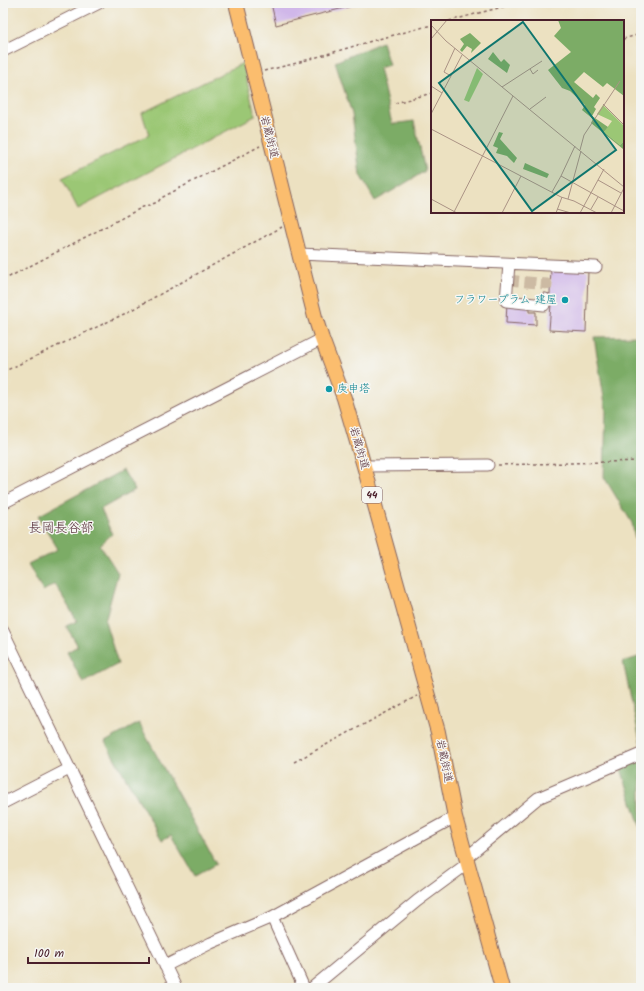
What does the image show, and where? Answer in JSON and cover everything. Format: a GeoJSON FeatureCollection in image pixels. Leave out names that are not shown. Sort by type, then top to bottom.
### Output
{"type":"FeatureCollection","features":[{"type":"Feature","properties":{"kind":"main road","name":"岩蔵街道"},"geometry":{"type":"LineString","coordinates":[[236,3],[299,254],[322,339],[344,398],[364,466],[443,754],[455,817],[502,988]]}},
{"type":"Feature","properties":{"kind":"street"},"geometry":{"type":"LineString","coordinates":[[3,51],[82,7],[99,3]]}},
{"type":"Feature","properties":{"kind":"street"},"geometry":{"type":"LineString","coordinates":[[299,254],[596,267]]}},
{"type":"Feature","properties":{"kind":"street"},"geometry":{"type":"LineString","coordinates":[[509,264],[506,301],[544,305],[545,299]]}},
{"type":"Feature","properties":{"kind":"street"},"geometry":{"type":"LineString","coordinates":[[3,503],[322,339]]}},
{"type":"Feature","properties":{"kind":"street"},"geometry":{"type":"LineString","coordinates":[[364,466],[488,465]]}},
{"type":"Feature","properties":{"kind":"street"},"geometry":{"type":"LineString","coordinates":[[3,631],[176,988]]}},
{"type":"Feature","properties":{"kind":"street"},"geometry":{"type":"LineString","coordinates":[[312,988],[467,861],[538,798],[641,754]]}},
{"type":"Feature","properties":{"kind":"street"},"geometry":{"type":"LineString","coordinates":[[3,803],[69,769]]}},
{"type":"Feature","properties":{"kind":"street"},"geometry":{"type":"LineString","coordinates":[[166,966],[201,948],[272,917],[455,817]]}},
{"type":"Feature","properties":{"kind":"street"},"geometry":{"type":"LineString","coordinates":[[272,917],[304,988]]}},
{"type":"Feature","properties":{"kind":"path"},"geometry":{"type":"LineString","coordinates":[[453,20],[517,3]]}},
{"type":"Feature","properties":{"kind":"path"},"geometry":{"type":"LineString","coordinates":[[253,74],[431,25]]}},
{"type":"Feature","properties":{"kind":"path"},"geometry":{"type":"LineString","coordinates":[[624,39],[641,34]]}},
{"type":"Feature","properties":{"kind":"path"},"geometry":{"type":"LineString","coordinates":[[395,103],[431,93]]}},
{"type":"Feature","properties":{"kind":"path"},"geometry":{"type":"LineString","coordinates":[[3,279],[143,207],[158,202],[161,198],[270,140]]}},
{"type":"Feature","properties":{"kind":"path"},"geometry":{"type":"LineString","coordinates":[[3,372],[124,314],[291,222]]}},
{"type":"Feature","properties":{"kind":"path"},"geometry":{"type":"LineString","coordinates":[[488,465],[641,461]]}},
{"type":"Feature","properties":{"kind":"path"},"geometry":{"type":"LineString","coordinates":[[294,762],[426,691]]}},
{"type":"Feature","properties":{"kind":"green space"},"geometry":{"type":"Polygon","coordinates":[[[382,42],[389,65],[379,68],[392,124],[414,121],[425,171],[375,201],[360,175],[352,114],[335,62],[382,42]]]}},
{"type":"Feature","properties":{"kind":"green space"},"geometry":{"type":"Polygon","coordinates":[[[243,63],[255,116],[78,209],[62,178],[149,135],[142,113],[243,63]]]}},
{"type":"Feature","properties":{"kind":"green space"},"geometry":{"type":"Polygon","coordinates":[[[641,336],[641,570],[632,523],[604,477],[606,410],[594,337],[641,336]]]}},
{"type":"Feature","properties":{"kind":"green space"},"geometry":{"type":"Polygon","coordinates":[[[123,470],[135,490],[101,509],[112,534],[100,545],[118,573],[105,621],[118,664],[83,683],[67,652],[78,646],[66,626],[77,621],[55,584],[43,591],[28,564],[58,549],[38,516],[123,470]]]}},
{"type":"Feature","properties":{"kind":"green space"},"geometry":{"type":"Polygon","coordinates":[[[641,656],[641,745],[623,662],[641,656]]]}},
{"type":"Feature","properties":{"kind":"green space"},"geometry":{"type":"Polygon","coordinates":[[[139,723],[216,864],[195,876],[171,835],[162,840],[105,742],[139,723]]]}},
{"type":"Feature","properties":{"kind":"green space"},"geometry":{"type":"Polygon","coordinates":[[[641,750],[641,829],[618,760],[641,750]]]}},
{"type":"Feature","properties":{"kind":"building"},"geometry":{"type":"Polygon","coordinates":[[[271,3],[355,3],[356,5],[276,25],[271,3]]]}},
{"type":"Feature","properties":{"kind":"building","name":"フラワープラム 建屋"},"geometry":{"type":"Polygon","coordinates":[[[551,268],[588,271],[586,332],[549,330],[551,304],[542,303],[543,293],[550,294],[551,268]]]}},
{"type":"Feature","properties":{"kind":"building"},"geometry":{"type":"Polygon","coordinates":[[[507,302],[529,303],[529,312],[536,312],[536,325],[506,323],[507,302]]]}},
{"type":"Feature","properties":{"kind":"tunnel"},"geometry":{"type":"LineString","coordinates":[[508,280],[547,284],[545,299]]}},
{"type":"Feature","properties":{"kind":"place","name":"フラワープラム 建屋"},"geometry":{"type":"Point","coordinates":[565,300]}},
{"type":"Feature","properties":{"kind":"place","name":"庚申塔"},"geometry":{"type":"Point","coordinates":[329,389]}},
{"type":"Feature","properties":{"kind":"district","name":"長岡長谷部"},"geometry":{"type":"Point","coordinates":[61,528]}}]}
